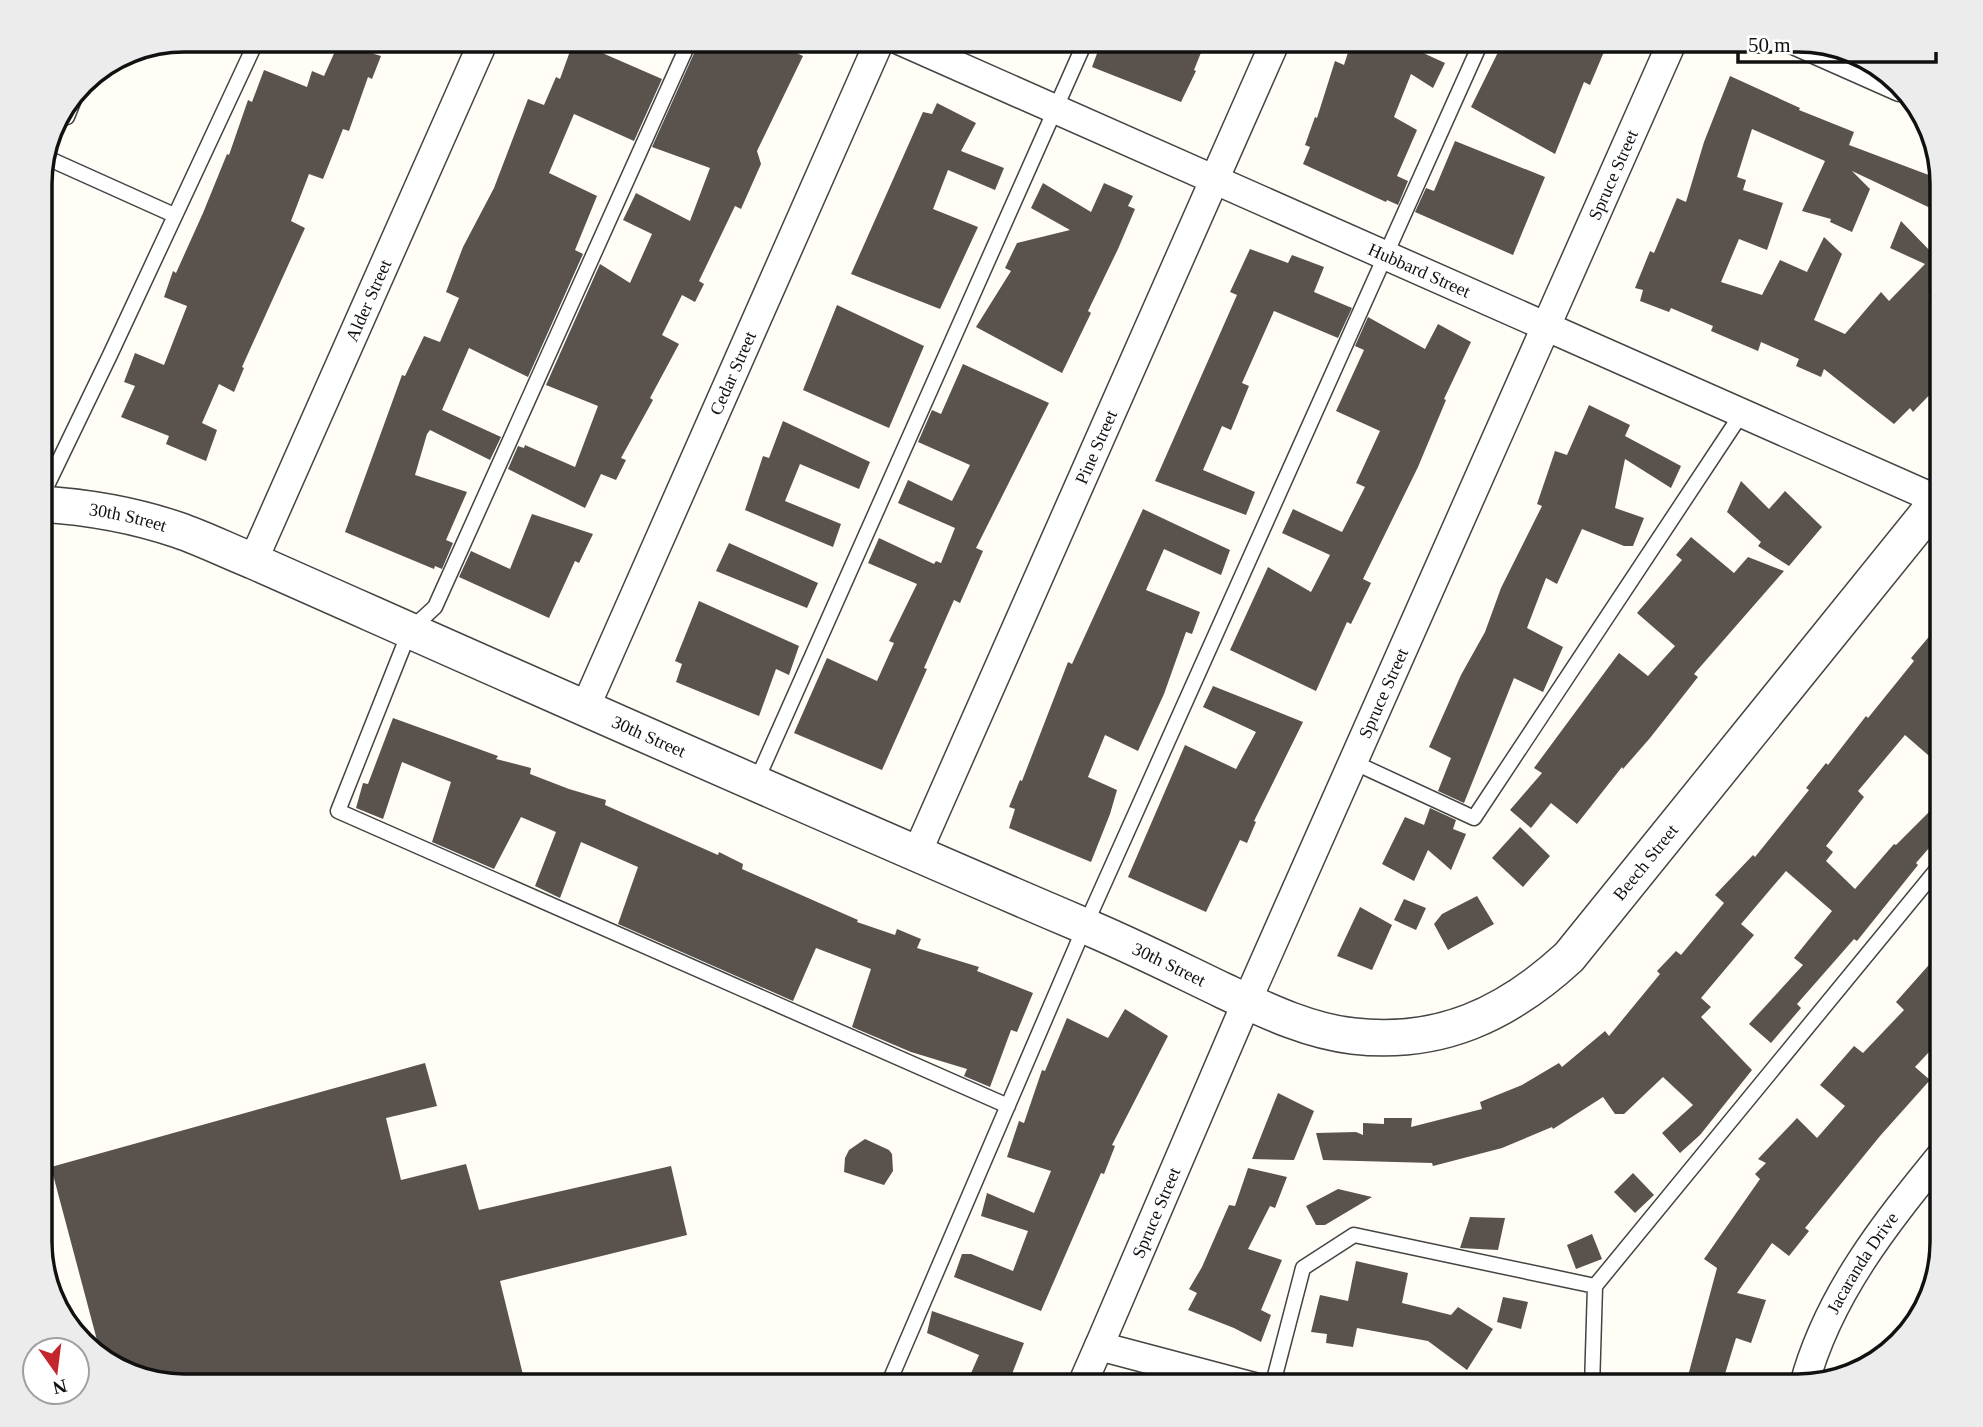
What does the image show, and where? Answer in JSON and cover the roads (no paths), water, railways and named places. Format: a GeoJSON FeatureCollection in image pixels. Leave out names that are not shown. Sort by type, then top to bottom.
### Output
{"type":"FeatureCollection","features":[{"type":"Feature","properties":{"kind":"street","name":"Pine Street"},"geometry":{"type":"LineString","coordinates":[[916,855],[1271,52]]}},
{"type":"Feature","properties":{"kind":"street","name":"Spruce Street"},"geometry":{"type":"LineString","coordinates":[[1086,1375],[1247,1001],[1668,52]]}},
{"type":"Feature","properties":{"kind":"street","name":"Alder Street"},"geometry":{"type":"LineString","coordinates":[[253,561],[478,53]]}},
{"type":"Feature","properties":{"kind":"street","name":"Cedar Street"},"geometry":{"type":"LineString","coordinates":[[585,708],[874,53]]}},
{"type":"Feature","properties":{"kind":"street","name":"Hubbard Street"},"geometry":{"type":"LineString","coordinates":[[927,53],[1930,494]]}},
{"type":"Feature","properties":{"kind":"street"},"geometry":{"type":"LineString","coordinates":[[1835,58],[1869,73]]}},
{"type":"Feature","properties":{"kind":"street","name":"30th Street"},"geometry":{"type":"LineString","coordinates":[[53,505],[127,515],[179,530],[916,855],[1085,926],[1247,1001]]}},
{"type":"Feature","properties":{"kind":"street","name":"Beech Street"},"geometry":{"type":"LineString","coordinates":[[1247,1001],[1309,1027],[1352,1036],[1392,1038],[1432,1033],[1470,1022],[1506,1006],[1540,984],[1569,957],[1930,513]]}},
{"type":"Feature","properties":{"kind":"street","name":"Jacaranda Drive"},"geometry":{"type":"LineString","coordinates":[[1808,1374],[1830,1314],[1856,1265],[1930,1169]]}},
{"type":"Feature","properties":{"kind":"street"},"geometry":{"type":"LineString","coordinates":[[1099,1346],[1209,1375]]}},
{"type":"Feature","properties":{"kind":"lane"},"geometry":{"type":"LineString","coordinates":[[755,784],[1080,52]]}},
{"type":"Feature","properties":{"kind":"lane"},"geometry":{"type":"LineString","coordinates":[[892,1375],[1085,926],[1477,52]]}},
{"type":"Feature","properties":{"kind":"lane"},"geometry":{"type":"LineString","coordinates":[[53,473],[251,53]]}},
{"type":"Feature","properties":{"kind":"lane"},"geometry":{"type":"LineString","coordinates":[[684,53],[435,607],[410,631],[338,811],[1008,1106]]}},
{"type":"Feature","properties":{"kind":"lane"},"geometry":{"type":"LineString","coordinates":[[55,161],[174,215]]}},
{"type":"Feature","properties":{"kind":"lane"},"geometry":{"type":"LineString","coordinates":[[1353,762],[1474,818],[1742,413]]}},
{"type":"Feature","properties":{"kind":"lane"},"geometry":{"type":"LineString","coordinates":[[1592,1375],[1595,1286],[1930,878]]}},
{"type":"Feature","properties":{"kind":"lane"},"geometry":{"type":"LineString","coordinates":[[1275,1375],[1303,1268],[1354,1234],[1595,1286]]}}]}
